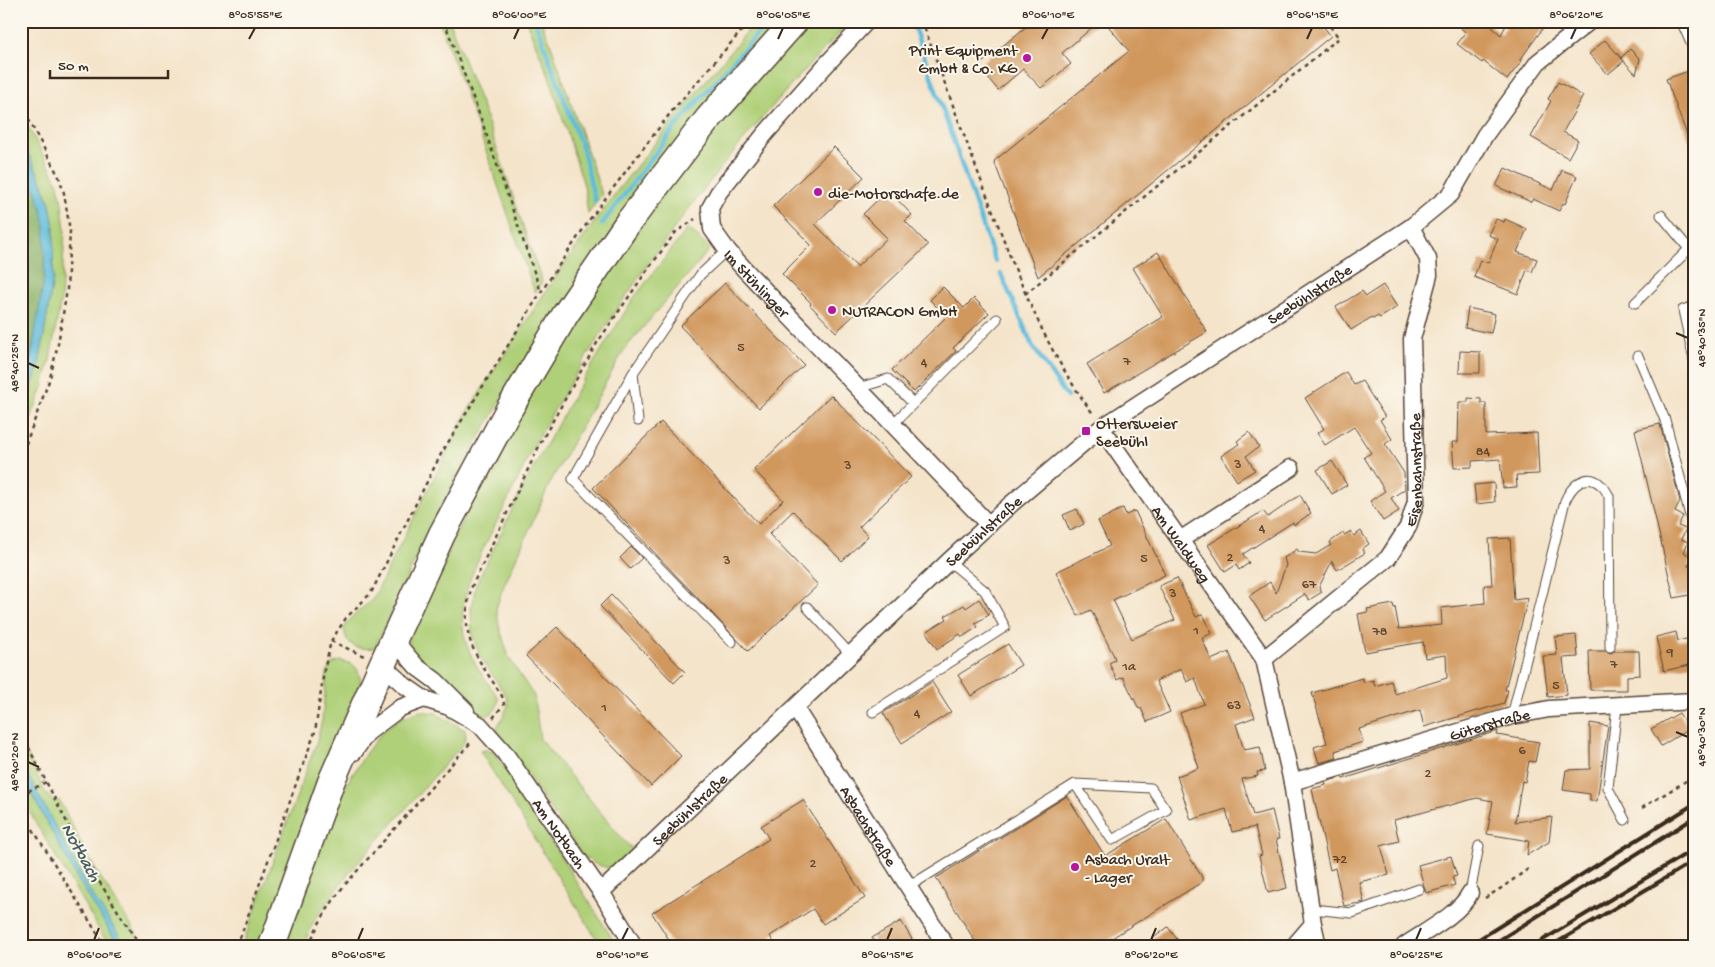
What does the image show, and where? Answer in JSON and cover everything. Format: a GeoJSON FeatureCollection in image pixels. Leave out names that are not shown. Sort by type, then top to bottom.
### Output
{"type":"FeatureCollection","features":[{"type":"Feature","properties":{"kind":"main road"},"geometry":{"type":"LineString","coordinates":[[275,938],[331,782],[393,639],[442,534],[508,411],[564,316],[627,224],[708,119],[795,21]]}},
{"type":"Feature","properties":{"kind":"street"},"geometry":{"type":"LineString","coordinates":[[710,208],[719,192],[765,134],[867,21]]}},
{"type":"Feature","properties":{"kind":"street"},"geometry":{"type":"LineString","coordinates":[[1411,227],[1451,194],[1485,136],[1538,62],[1590,21]]}},
{"type":"Feature","properties":{"kind":"street","name":"Im Stühlinger"},"geometry":{"type":"LineString","coordinates":[[710,208],[712,229],[728,250],[989,525]]}},
{"type":"Feature","properties":{"kind":"street","name":"Seebühlstraße"},"geometry":{"type":"LineString","coordinates":[[601,892],[949,561],[1011,504],[1102,427],[1411,227]]}},
{"type":"Feature","properties":{"kind":"street","name":"Eisenbahnstraße"},"geometry":{"type":"LineString","coordinates":[[1264,658],[1388,558],[1408,527],[1416,501],[1412,339],[1429,275],[1428,259],[1411,227]]}},
{"type":"Feature","properties":{"kind":"street","name":"Am Waldweg"},"geometry":{"type":"LineString","coordinates":[[1102,427],[1264,658]]}},
{"type":"Feature","properties":{"kind":"street"},"geometry":{"type":"LineString","coordinates":[[1180,540],[1291,468]]}},
{"type":"Feature","properties":{"kind":"street","name":"Am Notbach"},"geometry":{"type":"LineString","coordinates":[[393,639],[417,667],[436,681],[504,752],[601,892],[634,946]]}},
{"type":"Feature","properties":{"kind":"street"},"geometry":{"type":"LineString","coordinates":[[1264,658],[1292,782],[1318,946]]}},
{"type":"Feature","properties":{"kind":"street","name":"Am Notbach"},"geometry":{"type":"LineString","coordinates":[[382,664],[404,685],[424,699],[449,707],[481,727]]}},
{"type":"Feature","properties":{"kind":"street"},"geometry":{"type":"LineString","coordinates":[[331,782],[367,733],[400,708],[424,699]]}},
{"type":"Feature","properties":{"kind":"street","name":"Güterstraße"},"geometry":{"type":"LineString","coordinates":[[1292,782],[1512,716],[1549,709],[1694,701]]}},
{"type":"Feature","properties":{"kind":"street","name":"Asbachstraße"},"geometry":{"type":"LineString","coordinates":[[795,708],[943,945]]}},
{"type":"Feature","properties":{"kind":"street"},"geometry":{"type":"LineString","coordinates":[[1404,946],[1455,911],[1468,897]]}},
{"type":"Feature","properties":{"kind":"street"},"geometry":{"type":"LineString","coordinates":[[1294,946],[1312,917]]}},
{"type":"Feature","properties":{"kind":"lane"},"geometry":{"type":"LineString","coordinates":[[1555,21],[1572,34]]}},
{"type":"Feature","properties":{"kind":"lane"},"geometry":{"type":"LineString","coordinates":[[1681,21],[1694,50]]}},
{"type":"Feature","properties":{"kind":"lane"},"geometry":{"type":"LineString","coordinates":[[1635,303],[1691,248],[1661,215]]}},
{"type":"Feature","properties":{"kind":"lane"},"geometry":{"type":"LineString","coordinates":[[728,250],[700,275],[633,373],[573,480],[732,642]]}},
{"type":"Feature","properties":{"kind":"lane"},"geometry":{"type":"LineString","coordinates":[[1694,306],[1683,310],[1694,360]]}},
{"type":"Feature","properties":{"kind":"lane"},"geometry":{"type":"LineString","coordinates":[[893,424],[997,319]]}},
{"type":"Feature","properties":{"kind":"lane"},"geometry":{"type":"LineString","coordinates":[[1638,356],[1665,420],[1694,532]]}},
{"type":"Feature","properties":{"kind":"lane"},"geometry":{"type":"LineString","coordinates":[[633,373],[638,421]]}},
{"type":"Feature","properties":{"kind":"lane"},"geometry":{"type":"LineString","coordinates":[[858,388],[888,379],[913,403]]}},
{"type":"Feature","properties":{"kind":"lane"},"geometry":{"type":"LineString","coordinates":[[1512,716],[1565,501],[1570,490],[1578,482],[1591,480],[1602,486],[1609,496],[1610,647]]}},
{"type":"Feature","properties":{"kind":"lane"},"geometry":{"type":"LineString","coordinates":[[873,712],[1005,627],[985,591],[949,561]]}},
{"type":"Feature","properties":{"kind":"lane"},"geometry":{"type":"LineString","coordinates":[[807,607],[851,655]]}},
{"type":"Feature","properties":{"kind":"lane"},"geometry":{"type":"LineString","coordinates":[[1617,706],[1608,788],[1625,820]]}},
{"type":"Feature","properties":{"kind":"lane"},"geometry":{"type":"LineString","coordinates":[[908,887],[1075,784],[1151,788],[1166,810],[1112,840],[1075,784]]}},
{"type":"Feature","properties":{"kind":"lane"},"geometry":{"type":"LineString","coordinates":[[1468,897],[1480,846]]}},
{"type":"Feature","properties":{"kind":"lane"},"geometry":{"type":"LineString","coordinates":[[1312,917],[1352,913],[1419,889]]}},
{"type":"Feature","properties":{"kind":"path"},"geometry":{"type":"LineString","coordinates":[[444,21],[480,116],[541,292]]}},
{"type":"Feature","properties":{"kind":"path"},"geometry":{"type":"LineString","coordinates":[[237,946],[315,732],[324,671],[332,641],[346,618],[371,593],[441,454],[541,292],[590,219],[672,111],[750,21]]}},
{"type":"Feature","properties":{"kind":"path"},"geometry":{"type":"LineString","coordinates":[[922,21],[1035,317],[1078,393],[1102,427]]}},
{"type":"Feature","properties":{"kind":"path"},"geometry":{"type":"LineString","coordinates":[[1025,294],[1340,38],[1326,21]]}},
{"type":"Feature","properties":{"kind":"path"},"geometry":{"type":"LineString","coordinates":[[21,105],[59,177],[64,193],[70,231],[67,290],[58,344],[50,378],[21,457]]}},
{"type":"Feature","properties":{"kind":"path"},"geometry":{"type":"LineString","coordinates":[[309,946],[319,922],[343,887],[481,727],[504,704],[502,696],[480,664],[471,646],[466,627],[467,602],[478,570],[543,438],[597,343],[646,272],[676,233],[710,208]]}},
{"type":"Feature","properties":{"kind":"path"},"geometry":{"type":"LineString","coordinates":[[332,641],[382,664]]}},
{"type":"Feature","properties":{"kind":"path"},"geometry":{"type":"LineString","coordinates":[[21,733],[90,867],[140,946]]}},
{"type":"Feature","properties":{"kind":"path"},"geometry":{"type":"LineString","coordinates":[[1642,808],[1694,776]]}},
{"type":"Feature","properties":{"kind":"path"},"geometry":{"type":"LineString","coordinates":[[21,794],[46,782]]}},
{"type":"Feature","properties":{"kind":"path"},"geometry":{"type":"LineString","coordinates":[[21,808],[105,946]]}},
{"type":"Feature","properties":{"kind":"path"},"geometry":{"type":"LineString","coordinates":[[1468,897],[1488,897],[1528,869]]}},
{"type":"Feature","properties":{"kind":"green space"},"geometry":{"type":"Polygon","coordinates":[[[439,21],[449,21],[485,114],[542,282],[535,293],[475,119],[439,21]]]}},
{"type":"Feature","properties":{"kind":"green space"},"geometry":{"type":"Polygon","coordinates":[[[526,21],[541,21],[550,42],[602,194],[588,214],[584,185],[550,79],[526,21]]]}},
{"type":"Feature","properties":{"kind":"green space"},"geometry":{"type":"Polygon","coordinates":[[[756,21],[782,21],[508,389],[454,481],[430,527],[375,648],[358,648],[354,646],[347,639],[344,628],[352,617],[373,599],[467,412],[555,277],[617,191],[756,21]]]}},
{"type":"Feature","properties":{"kind":"green space"},"geometry":{"type":"Polygon","coordinates":[[[808,21],[851,21],[762,118],[679,221],[641,275],[604,329],[536,442],[480,556],[465,597],[463,622],[464,634],[472,656],[498,697],[494,711],[489,715],[482,716],[409,650],[414,624],[474,495],[560,340],[684,164],[808,21]]]}},
{"type":"Feature","properties":{"kind":"green space"},"geometry":{"type":"Polygon","coordinates":[[[21,113],[57,181],[65,230],[61,299],[50,360],[43,387],[21,445],[21,416],[39,366],[53,279],[54,227],[50,204],[42,182],[21,139],[21,113]]]}},
{"type":"Feature","properties":{"kind":"green space"},"geometry":{"type":"Polygon","coordinates":[[[21,159],[42,209],[46,247],[40,311],[32,354],[21,393],[21,313],[29,277],[26,202],[21,192],[21,159]]]}},
{"type":"Feature","properties":{"kind":"green space"},"geometry":{"type":"Polygon","coordinates":[[[688,228],[710,249],[624,350],[550,483],[502,590],[496,609],[509,658],[534,696],[540,739],[625,842],[634,850],[625,859],[608,868],[595,864],[582,855],[496,730],[508,706],[507,697],[481,658],[472,635],[471,607],[476,585],[525,483],[578,388],[633,299],[688,228]]]}},
{"type":"Feature","properties":{"kind":"green space"},"geometry":{"type":"Polygon","coordinates":[[[340,661],[355,666],[361,681],[261,946],[242,946],[317,741],[322,720],[327,672],[331,664],[340,661]]]}},
{"type":"Feature","properties":{"kind":"green space"},"geometry":{"type":"Polygon","coordinates":[[[419,711],[436,713],[465,730],[466,736],[463,744],[348,874],[314,921],[303,946],[282,946],[344,788],[366,753],[383,731],[399,719],[419,711]]]}},
{"type":"Feature","properties":{"kind":"green space"},"geometry":{"type":"Polygon","coordinates":[[[21,741],[45,792],[53,801],[59,800],[94,867],[144,946],[109,946],[34,820],[21,794],[21,741]]]}},
{"type":"Feature","properties":{"kind":"green space"},"geometry":{"type":"Polygon","coordinates":[[[480,751],[493,752],[503,765],[617,946],[601,946],[480,751]]]}},
{"type":"Feature","properties":{"kind":"water"},"geometry":{"type":"Polygon","coordinates":[[[21,139],[42,182],[50,204],[54,227],[53,279],[39,366],[21,416],[21,389],[30,364],[44,278],[45,226],[34,186],[21,159],[21,139]]]}},
{"type":"Feature","properties":{"kind":"water"},"geometry":{"type":"Polygon","coordinates":[[[21,762],[88,888],[126,946],[119,946],[77,878],[21,775],[21,762]]]}},
{"type":"Feature","properties":{"kind":"building","name":"Print Equipment GmbH & Co. KG"},"geometry":{"type":"Polygon","coordinates":[[[1033,21],[1100,21],[1062,53],[1071,64],[1041,88],[1023,69],[998,90],[978,66],[1033,21]]]}},
{"type":"Feature","properties":{"kind":"building"},"geometry":{"type":"Polygon","coordinates":[[[1104,21],[1319,21],[1331,36],[1038,277],[994,161],[1129,51],[1104,21]]]}},
{"type":"Feature","properties":{"kind":"building"},"geometry":{"type":"Polygon","coordinates":[[[1467,21],[1485,21],[1501,35],[1508,21],[1534,21],[1543,28],[1507,80],[1457,44],[1466,33],[1461,28],[1467,21]]]}},
{"type":"Feature","properties":{"kind":"building"},"geometry":{"type":"Polygon","coordinates":[[[1605,40],[1624,61],[1608,74],[1589,54],[1605,40]]]}},
{"type":"Feature","properties":{"kind":"building"},"geometry":{"type":"Polygon","coordinates":[[[1630,49],[1640,59],[1636,74],[1621,58],[1630,49]]]}},
{"type":"Feature","properties":{"kind":"building"},"geometry":{"type":"Polygon","coordinates":[[[1694,69],[1694,150],[1693,151],[1666,79],[1694,69]]]}},
{"type":"Feature","properties":{"kind":"building"},"geometry":{"type":"Polygon","coordinates":[[[1558,82],[1583,96],[1563,132],[1578,140],[1568,158],[1531,137],[1551,101],[1548,99],[1558,82]]]}},
{"type":"Feature","properties":{"kind":"building"},"geometry":{"type":"Polygon","coordinates":[[[834,147],[864,177],[815,224],[857,267],[887,238],[863,214],[888,190],[912,215],[905,221],[928,245],[836,332],[782,274],[811,245],[773,206],[834,147]]]}},
{"type":"Feature","properties":{"kind":"building"},"geometry":{"type":"Polygon","coordinates":[[[1505,168],[1553,190],[1562,170],[1577,176],[1565,204],[1563,203],[1559,211],[1533,199],[1531,202],[1496,186],[1505,168]]]}},
{"type":"Feature","properties":{"kind":"building"},"geometry":{"type":"Polygon","coordinates":[[[1496,219],[1504,222],[1505,219],[1527,229],[1517,252],[1537,259],[1532,272],[1527,270],[1518,294],[1474,277],[1480,260],[1488,263],[1498,239],[1488,235],[1496,219]]]}},
{"type":"Feature","properties":{"kind":"building"},"geometry":{"type":"Polygon","coordinates":[[[1158,252],[1207,332],[1104,393],[1087,364],[1163,317],[1133,268],[1158,252]]]}},
{"type":"Feature","properties":{"kind":"building"},"geometry":{"type":"Polygon","coordinates":[[[725,283],[804,365],[759,408],[680,326],[725,283]]]}},
{"type":"Feature","properties":{"kind":"building"},"geometry":{"type":"Polygon","coordinates":[[[1383,285],[1397,307],[1380,318],[1378,316],[1373,319],[1372,317],[1351,330],[1336,307],[1362,291],[1366,296],[1383,285]]]}},
{"type":"Feature","properties":{"kind":"building"},"geometry":{"type":"Polygon","coordinates":[[[943,287],[964,308],[974,298],[989,313],[953,348],[956,351],[914,392],[892,370],[946,317],[930,300],[943,287]]]}},
{"type":"Feature","properties":{"kind":"building"},"geometry":{"type":"Polygon","coordinates":[[[1468,308],[1495,314],[1491,333],[1465,328],[1468,308]]]}},
{"type":"Feature","properties":{"kind":"building"},"geometry":{"type":"Polygon","coordinates":[[[1460,351],[1480,352],[1480,373],[1459,373],[1460,351]]]}},
{"type":"Feature","properties":{"kind":"building"},"geometry":{"type":"Polygon","coordinates":[[[1346,372],[1354,385],[1362,381],[1385,417],[1380,420],[1392,439],[1385,444],[1404,473],[1405,489],[1391,498],[1399,511],[1383,521],[1370,501],[1385,491],[1364,457],[1371,453],[1354,427],[1325,445],[1317,433],[1324,429],[1305,398],[1346,372]]]}},
{"type":"Feature","properties":{"kind":"building"},"geometry":{"type":"Polygon","coordinates":[[[831,395],[911,477],[859,527],[868,536],[842,561],[793,511],[769,534],[818,585],[748,651],[593,488],[661,422],[759,524],[783,500],[754,470],[831,395]]]}},
{"type":"Feature","properties":{"kind":"building"},"geometry":{"type":"Polygon","coordinates":[[[1468,398],[1481,399],[1481,403],[1486,403],[1486,435],[1537,433],[1539,474],[1516,475],[1517,487],[1503,488],[1500,459],[1472,461],[1472,467],[1454,468],[1452,442],[1458,442],[1459,402],[1468,402],[1468,398]]]}},
{"type":"Feature","properties":{"kind":"building"},"geometry":{"type":"Polygon","coordinates":[[[1660,424],[1680,501],[1675,512],[1683,516],[1678,526],[1686,529],[1681,539],[1688,542],[1684,552],[1692,557],[1688,566],[1694,569],[1690,580],[1694,582],[1694,594],[1674,598],[1635,430],[1660,424]]]}},
{"type":"Feature","properties":{"kind":"building"},"geometry":{"type":"Polygon","coordinates":[[[1249,432],[1259,447],[1246,456],[1255,470],[1237,481],[1221,456],[1239,444],[1237,441],[1249,432]]]}},
{"type":"Feature","properties":{"kind":"building"},"geometry":{"type":"Polygon","coordinates":[[[1332,461],[1347,485],[1332,494],[1317,470],[1332,461]]]}},
{"type":"Feature","properties":{"kind":"building"},"geometry":{"type":"Polygon","coordinates":[[[1494,483],[1495,502],[1476,504],[1474,485],[1494,483]]]}},
{"type":"Feature","properties":{"kind":"building"},"geometry":{"type":"Polygon","coordinates":[[[1300,495],[1311,513],[1294,525],[1293,522],[1243,554],[1249,563],[1239,570],[1236,565],[1225,572],[1208,545],[1263,511],[1268,517],[1300,495]]]}},
{"type":"Feature","properties":{"kind":"building"},"geometry":{"type":"Polygon","coordinates":[[[1123,508],[1126,515],[1135,511],[1165,575],[1113,600],[1132,639],[1175,620],[1159,586],[1177,578],[1196,617],[1203,614],[1212,633],[1202,638],[1211,660],[1229,652],[1255,717],[1236,724],[1244,750],[1260,747],[1265,771],[1257,772],[1258,776],[1242,779],[1253,815],[1272,810],[1279,839],[1276,839],[1287,888],[1268,893],[1259,856],[1262,855],[1255,827],[1232,832],[1226,809],[1191,820],[1177,776],[1199,768],[1180,713],[1204,704],[1195,678],[1187,682],[1181,669],[1156,681],[1170,712],[1147,722],[1123,677],[1117,680],[1109,663],[1115,660],[1114,656],[1091,610],[1078,616],[1056,572],[1110,546],[1098,521],[1123,508]]]}},
{"type":"Feature","properties":{"kind":"building"},"geometry":{"type":"Polygon","coordinates":[[[1077,509],[1084,524],[1070,531],[1063,515],[1077,509]]]}},
{"type":"Feature","properties":{"kind":"building"},"geometry":{"type":"Polygon","coordinates":[[[1351,531],[1354,536],[1361,531],[1369,544],[1362,549],[1365,553],[1337,570],[1332,561],[1319,587],[1322,592],[1309,600],[1305,594],[1265,620],[1249,596],[1270,582],[1276,593],[1286,565],[1284,558],[1297,549],[1299,552],[1316,554],[1331,545],[1330,542],[1343,533],[1344,535],[1351,531]]]}},
{"type":"Feature","properties":{"kind":"building"},"geometry":{"type":"Polygon","coordinates":[[[1510,538],[1514,600],[1528,598],[1505,690],[1508,690],[1504,703],[1424,727],[1420,710],[1359,729],[1363,742],[1335,751],[1337,758],[1319,763],[1314,747],[1327,743],[1312,693],[1362,678],[1364,682],[1373,680],[1375,686],[1391,681],[1395,694],[1447,678],[1446,655],[1425,658],[1423,642],[1365,652],[1358,614],[1368,612],[1367,609],[1393,604],[1399,629],[1442,625],[1441,608],[1485,603],[1484,585],[1492,585],[1489,539],[1510,538]]]}},
{"type":"Feature","properties":{"kind":"building"},"geometry":{"type":"Polygon","coordinates":[[[631,547],[642,558],[630,569],[620,558],[631,547]]]}},
{"type":"Feature","properties":{"kind":"building"},"geometry":{"type":"Polygon","coordinates":[[[611,595],[685,672],[674,683],[600,606],[611,595]]]}},
{"type":"Feature","properties":{"kind":"building"},"geometry":{"type":"Polygon","coordinates":[[[979,599],[989,615],[975,623],[978,627],[962,637],[960,634],[937,649],[926,632],[947,619],[945,616],[964,605],[966,608],[979,599]]]}},
{"type":"Feature","properties":{"kind":"building"},"geometry":{"type":"Polygon","coordinates":[[[557,627],[681,756],[651,786],[526,656],[557,627]]]}},
{"type":"Feature","properties":{"kind":"building"},"geometry":{"type":"Polygon","coordinates":[[[1676,632],[1678,641],[1694,637],[1694,664],[1664,671],[1656,637],[1676,632]]]}},
{"type":"Feature","properties":{"kind":"building"},"geometry":{"type":"Polygon","coordinates":[[[1576,635],[1578,657],[1563,658],[1567,695],[1548,697],[1543,656],[1557,655],[1555,637],[1576,635]]]}},
{"type":"Feature","properties":{"kind":"building"},"geometry":{"type":"Polygon","coordinates":[[[1008,644],[1021,665],[971,696],[958,675],[1008,644]]]}},
{"type":"Feature","properties":{"kind":"building"},"geometry":{"type":"Polygon","coordinates":[[[1589,651],[1606,651],[1611,653],[1614,651],[1639,651],[1640,675],[1627,676],[1627,690],[1590,690],[1589,651]]]}},
{"type":"Feature","properties":{"kind":"building"},"geometry":{"type":"Polygon","coordinates":[[[932,682],[951,712],[902,743],[883,713],[932,682]]]}},
{"type":"Feature","properties":{"kind":"building"},"geometry":{"type":"Polygon","coordinates":[[[1679,713],[1689,729],[1661,746],[1651,729],[1679,713]]]}},
{"type":"Feature","properties":{"kind":"building"},"geometry":{"type":"Polygon","coordinates":[[[1590,723],[1608,726],[1597,801],[1590,801],[1590,794],[1563,790],[1566,770],[1590,769],[1590,723]]]}},
{"type":"Feature","properties":{"kind":"building"},"geometry":{"type":"Polygon","coordinates":[[[1498,731],[1497,735],[1539,742],[1535,762],[1529,761],[1525,782],[1522,781],[1515,822],[1552,817],[1549,842],[1527,855],[1529,841],[1487,834],[1493,801],[1477,798],[1394,820],[1399,841],[1381,846],[1389,875],[1359,882],[1364,902],[1344,906],[1335,868],[1330,870],[1312,789],[1326,785],[1325,782],[1342,777],[1343,779],[1498,731]]]}},
{"type":"Feature","properties":{"kind":"building","name":"Asbach Uralt - Lager"},"geometry":{"type":"Polygon","coordinates":[[[1067,796],[1105,856],[1166,819],[1202,877],[1202,882],[1099,946],[978,946],[936,878],[1067,796]]]}},
{"type":"Feature","properties":{"kind":"building"},"geometry":{"type":"Polygon","coordinates":[[[803,800],[865,898],[823,924],[813,909],[770,936],[776,946],[673,946],[652,913],[769,839],[761,826],[803,800]]]}},
{"type":"Feature","properties":{"kind":"building"},"geometry":{"type":"Polygon","coordinates":[[[1451,856],[1457,876],[1452,877],[1455,885],[1426,893],[1418,865],[1451,856]]]}},
{"type":"Feature","properties":{"kind":"building"},"geometry":{"type":"Polygon","coordinates":[[[901,921],[916,946],[877,946],[872,938],[901,921]]]}},
{"type":"Feature","properties":{"kind":"building"},"geometry":{"type":"Polygon","coordinates":[[[1168,927],[1182,946],[1143,946],[1168,927]]]}},
{"type":"Feature","properties":{"kind":"waterway"},"geometry":{"type":"LineString","coordinates":[[535,21],[583,150],[595,201]]}},
{"type":"Feature","properties":{"kind":"waterway"},"geometry":{"type":"LineString","coordinates":[[602,224],[675,127],[769,21]]}},
{"type":"Feature","properties":{"kind":"waterway"},"geometry":{"type":"LineString","coordinates":[[912,21],[995,261]]}},
{"type":"Feature","properties":{"kind":"waterway"},"geometry":{"type":"LineString","coordinates":[[1001,274],[1032,345],[1067,397]]}},
{"type":"Feature","properties":{"kind":"railway"},"geometry":{"type":"LineString","coordinates":[[1468,946],[1694,804]]}},
{"type":"Feature","properties":{"kind":"railway"},"geometry":{"type":"LineString","coordinates":[[1490,946],[1694,818]]}},
{"type":"Feature","properties":{"kind":"railway"},"geometry":{"type":"LineString","coordinates":[[1533,946],[1694,849]]}},
{"type":"Feature","properties":{"kind":"railway"},"geometry":{"type":"LineString","coordinates":[[1551,946],[1694,861]]}},
{"type":"Feature","properties":{"kind":"place","name":"Print Equipment GmbH & Co. KG"},"geometry":{"type":"Point","coordinates":[1027,58]}},
{"type":"Feature","properties":{"kind":"place","name":"die-Motorschafe.de"},"geometry":{"type":"Point","coordinates":[818,192]}},
{"type":"Feature","properties":{"kind":"place","name":"NUTRACON GmbH"},"geometry":{"type":"Point","coordinates":[832,310]}},
{"type":"Feature","properties":{"kind":"place","name":"Ottersweier Seebühl"},"geometry":{"type":"Point","coordinates":[1086,431]}},
{"type":"Feature","properties":{"kind":"place","name":"Asbach Uralt - Lager"},"geometry":{"type":"Point","coordinates":[1075,867]}},
{"type":"Feature","properties":{"kind":"water label","name":"Notbach"},"geometry":{"type":"Point","coordinates":[82,852]}}]}
